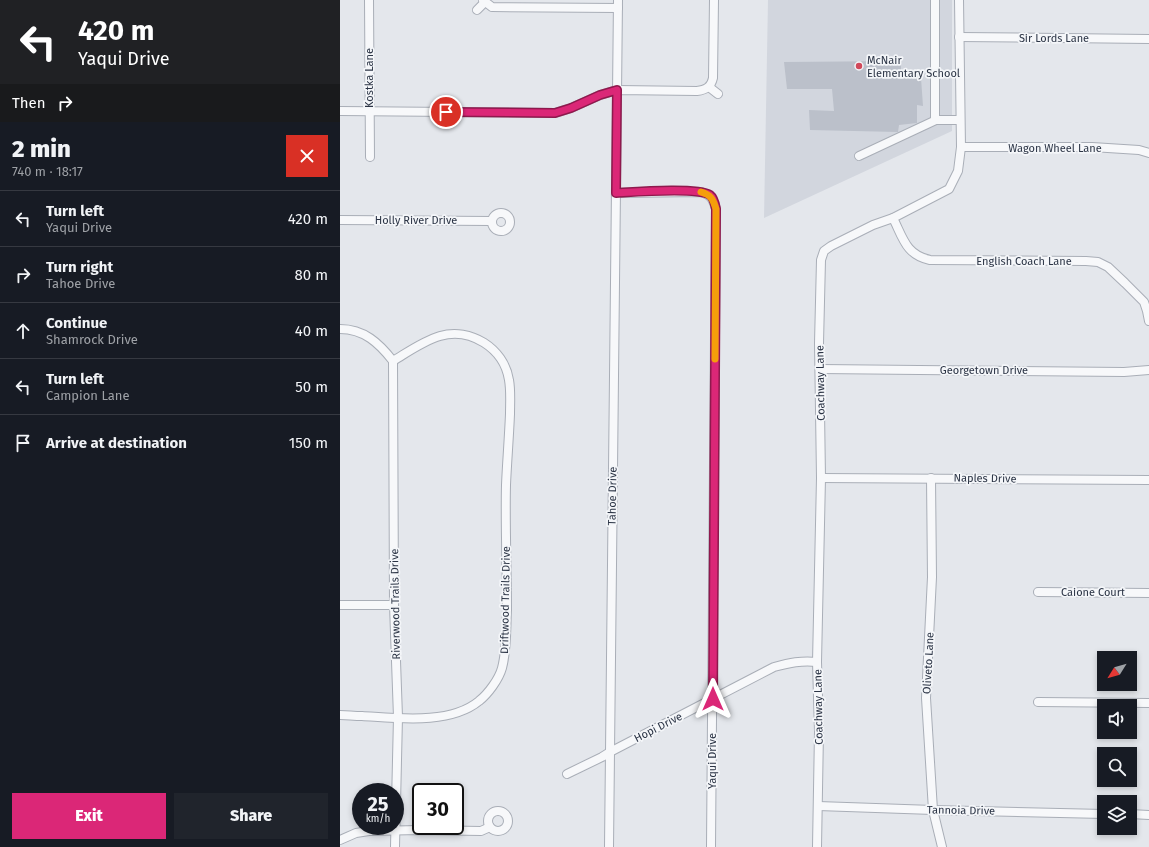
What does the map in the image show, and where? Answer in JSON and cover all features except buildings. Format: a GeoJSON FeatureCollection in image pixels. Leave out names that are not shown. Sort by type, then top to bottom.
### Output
{"type":"FeatureCollection","features":[{"type":"Feature","properties":{"kind":"street","name":"Kostka Lane"},"geometry":{"type":"LineString","coordinates":[[369,0],[370,157]]}},
{"type":"Feature","properties":{"kind":"street"},"geometry":{"type":"LineString","coordinates":[[340,111],[555,113],[571,108],[600,95],[617,90],[697,91],[709,87],[713,78],[714,0]]}},
{"type":"Feature","properties":{"kind":"street"},"geometry":{"type":"LineString","coordinates":[[935,0],[935,120]]}},
{"type":"Feature","properties":{"kind":"street","name":"Coachway Lane"},"geometry":{"type":"LineString","coordinates":[[817,847],[819,700],[817,662],[821,478],[821,260],[824,251],[852,235],[893,218],[949,189],[958,171],[961,147],[959,0]]}},
{"type":"Feature","properties":{"kind":"street"},"geometry":{"type":"LineString","coordinates":[[477,10],[484,1],[492,7],[618,4]]}},
{"type":"Feature","properties":{"kind":"street","name":"Tahoe Drive"},"geometry":{"type":"LineString","coordinates":[[609,847],[618,4]]}},
{"type":"Feature","properties":{"kind":"street","name":"Sir Lords Lane"},"geometry":{"type":"LineString","coordinates":[[959,37],[1149,39]]}},
{"type":"Feature","properties":{"kind":"street"},"geometry":{"type":"LineString","coordinates":[[709,87],[718,94]]}},
{"type":"Feature","properties":{"kind":"street"},"geometry":{"type":"LineString","coordinates":[[859,156],[935,120],[960,120]]}},
{"type":"Feature","properties":{"kind":"street","name":"Wagon Wheel Lane"},"geometry":{"type":"LineString","coordinates":[[961,147],[1092,147],[1139,150],[1149,153]]}},
{"type":"Feature","properties":{"kind":"street","name":"Yaqui Drive"},"geometry":{"type":"LineString","coordinates":[[616,193],[701,192],[714,199],[716,209],[712,847]]}},
{"type":"Feature","properties":{"kind":"street","name":"English Coach Lane"},"geometry":{"type":"LineString","coordinates":[[893,218],[907,247],[913,254],[930,260],[1098,262],[1108,267],[1144,302],[1148,311],[1149,320]]}},
{"type":"Feature","properties":{"kind":"street","name":"Holly River Drive"},"geometry":{"type":"LineString","coordinates":[[340,220],[492,221]]}},
{"type":"Feature","properties":{"kind":"street"},"geometry":{"type":"LineString","coordinates":[[340,328],[350,329],[363,334],[383,348],[393,361]]}},
{"type":"Feature","properties":{"kind":"street","name":"Driftwood Trails Drive"},"geometry":{"type":"LineString","coordinates":[[340,715],[443,717],[469,708],[480,701],[502,670],[506,632],[506,485],[510,390],[506,368],[496,351],[481,341],[463,334],[439,336],[421,344],[393,361]]}},
{"type":"Feature","properties":{"kind":"street","name":"Riverwood Trails Drive"},"geometry":{"type":"LineString","coordinates":[[393,361],[394,605],[398,717],[396,783]]}},
{"type":"Feature","properties":{"kind":"street","name":"Georgetown Drive"},"geometry":{"type":"LineString","coordinates":[[820,369],[1124,372],[1149,370]]}},
{"type":"Feature","properties":{"kind":"street","name":"Naples Drive"},"geometry":{"type":"LineString","coordinates":[[821,478],[1149,480]]}},
{"type":"Feature","properties":{"kind":"street","name":"Oliveto Lane"},"geometry":{"type":"LineString","coordinates":[[931,478],[932,577],[926,698],[933,810],[942,847]]}},
{"type":"Feature","properties":{"kind":"street","name":"Caione Court"},"geometry":{"type":"LineString","coordinates":[[1038,592],[1149,593]]}},
{"type":"Feature","properties":{"kind":"street"},"geometry":{"type":"LineString","coordinates":[[340,605],[394,605]]}},
{"type":"Feature","properties":{"kind":"street","name":"Hopi Drive"},"geometry":{"type":"LineString","coordinates":[[567,774],[602,758],[610,752],[774,667],[805,661],[817,662]]}},
{"type":"Feature","properties":{"kind":"street"},"geometry":{"type":"LineString","coordinates":[[1038,702],[1149,703]]}},
{"type":"Feature","properties":{"kind":"street","name":"Tannoia Drive"},"geometry":{"type":"LineString","coordinates":[[818,806],[1097,814]]}},
{"type":"Feature","properties":{"kind":"street"},"geometry":{"type":"LineString","coordinates":[[1137,814],[1149,814]]}},
{"type":"Feature","properties":{"kind":"street"},"geometry":{"type":"LineString","coordinates":[[404,831],[481,831],[490,827]]}},
{"type":"Feature","properties":{"kind":"street"},"geometry":{"type":"LineString","coordinates":[[340,840],[352,834]]}},
{"type":"Feature","properties":{"kind":"street","name":"Riverwood Trails Drive"},"geometry":{"type":"LineString","coordinates":[[395,835],[395,847]]}},
{"type":"Feature","properties":{"kind":"shaded area","name":"McNair Elementary School"},"geometry":{"type":"Polygon","coordinates":[[[768,0],[952,0],[952,131],[764,218],[768,0]]]}},
{"type":"Feature","properties":{"kind":"slow traffic"},"geometry":{"type":"LineString","coordinates":[[701,192],[714,199],[716,209],[715,359]]}},
{"type":"Feature","properties":{"kind":"place","name":"McNair Elementary School"},"geometry":{"type":"Point","coordinates":[859,66]}},
{"type":"Feature","properties":{"kind":"route"},"geometry":{"type":"LineString","coordinates":[[446,112],[555,113],[564,111],[600,95],[617,90],[616,193],[690,191],[701,192],[714,199],[716,209],[713,699]]}}]}
